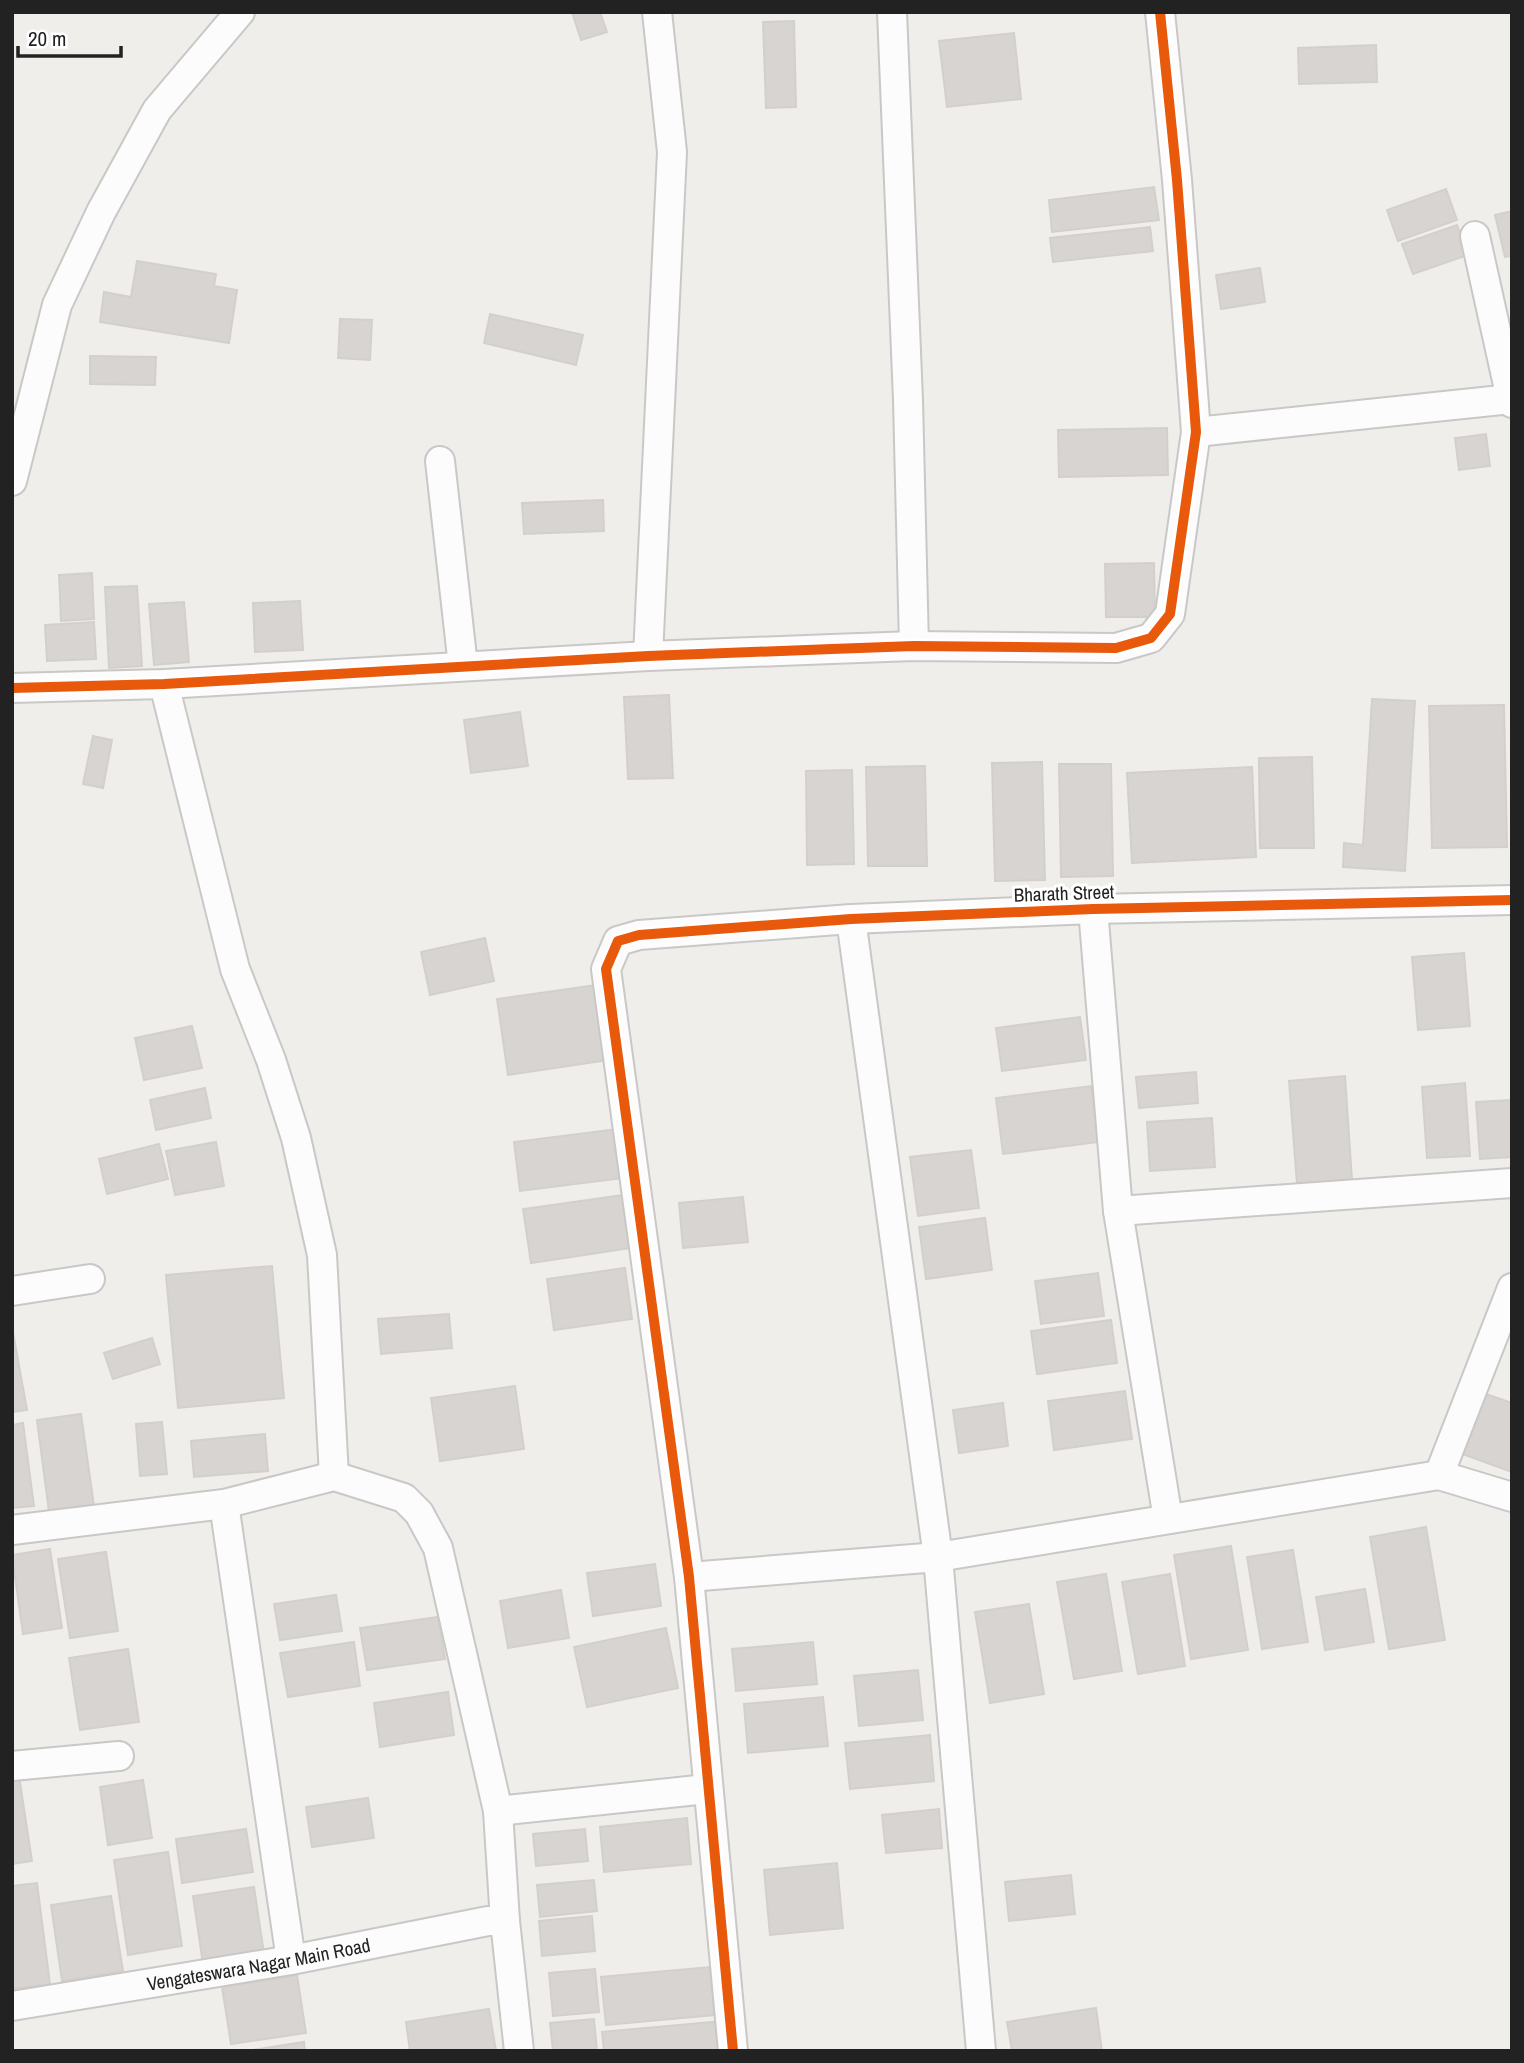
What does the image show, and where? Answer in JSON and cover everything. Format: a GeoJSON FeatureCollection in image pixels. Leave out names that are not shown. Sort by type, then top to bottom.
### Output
{"type":"FeatureCollection","features":[{"type":"Feature","properties":{"kind":"street"},"geometry":{"type":"LineString","coordinates":[[12,481],[57,305],[101,212],[157,110],[240,12]]}},
{"type":"Feature","properties":{"kind":"street"},"geometry":{"type":"LineString","coordinates":[[648,656],[672,152],[657,12]]}},
{"type":"Feature","properties":{"kind":"street"},"geometry":{"type":"LineString","coordinates":[[892,12],[908,400],[914,646]]}},
{"type":"Feature","properties":{"kind":"street"},"geometry":{"type":"LineString","coordinates":[[12,688],[164,684],[648,656],[914,646],[1116,648],[1151,638],[1170,614],[1196,432],[1177,180],[1160,12]]}},
{"type":"Feature","properties":{"kind":"street"},"geometry":{"type":"LineString","coordinates":[[1196,432],[1511,401],[1475,236]]}},
{"type":"Feature","properties":{"kind":"street"},"geometry":{"type":"LineString","coordinates":[[440,461],[463,666]]}},
{"type":"Feature","properties":{"kind":"street"},"geometry":{"type":"LineString","coordinates":[[164,684],[235,969],[271,1060],[296,1138],[322,1255],[334,1476]]}},
{"type":"Feature","properties":{"kind":"street","name":"Bharath Street"},"geometry":{"type":"LineString","coordinates":[[689,1577],[606,968],[618,941],[639,935],[851,919],[1093,909],[1512,900]]}},
{"type":"Feature","properties":{"kind":"street"},"geometry":{"type":"LineString","coordinates":[[1093,909],[1118,1211],[1168,1519]]}},
{"type":"Feature","properties":{"kind":"street"},"geometry":{"type":"LineString","coordinates":[[851,919],[937,1556],[981,2051]]}},
{"type":"Feature","properties":{"kind":"street"},"geometry":{"type":"LineString","coordinates":[[1118,1211],[1512,1183]]}},
{"type":"Feature","properties":{"kind":"street"},"geometry":{"type":"LineString","coordinates":[[12,1291],[90,1279]]}},
{"type":"Feature","properties":{"kind":"street"},"geometry":{"type":"LineString","coordinates":[[1440,1475],[1512,1288]]}},
{"type":"Feature","properties":{"kind":"street"},"geometry":{"type":"LineString","coordinates":[[733,2051],[689,1577],[937,1556],[1440,1475],[1512,1497]]}},
{"type":"Feature","properties":{"kind":"street"},"geometry":{"type":"LineString","coordinates":[[12,1530],[224,1504],[334,1476],[404,1498],[419,1513],[438,1548],[498,1811],[505,1921],[519,2051]]}},
{"type":"Feature","properties":{"kind":"street"},"geometry":{"type":"LineString","coordinates":[[224,1504],[291,1960]]}},
{"type":"Feature","properties":{"kind":"street"},"geometry":{"type":"LineString","coordinates":[[12,1766],[119,1756]]}},
{"type":"Feature","properties":{"kind":"street"},"geometry":{"type":"LineString","coordinates":[[498,1811],[707,1788]]}},
{"type":"Feature","properties":{"kind":"street","name":"Vengateswara Nagar Main Road"},"geometry":{"type":"LineString","coordinates":[[12,2006],[291,1960],[488,1921],[505,1921]]}},
{"type":"Feature","properties":{"kind":"building"},"geometry":{"type":"Polygon","coordinates":[[[572,12],[600,12],[607,32],[581,40],[572,12]]]}},
{"type":"Feature","properties":{"kind":"building"},"geometry":{"type":"Polygon","coordinates":[[[794,21],[796,107],[766,108],[763,22],[794,21]]]}},
{"type":"Feature","properties":{"kind":"building"},"geometry":{"type":"Polygon","coordinates":[[[1014,33],[1021,99],[947,107],[939,41],[1014,33]]]}},
{"type":"Feature","properties":{"kind":"building"},"geometry":{"type":"Polygon","coordinates":[[[1376,45],[1377,82],[1299,84],[1298,48],[1376,45]]]}},
{"type":"Feature","properties":{"kind":"building"},"geometry":{"type":"Polygon","coordinates":[[[1154,187],[1159,220],[1052,232],[1049,200],[1154,187]]]}},
{"type":"Feature","properties":{"kind":"building"},"geometry":{"type":"Polygon","coordinates":[[[1446,189],[1457,220],[1398,241],[1387,210],[1446,189]]]}},
{"type":"Feature","properties":{"kind":"building"},"geometry":{"type":"Polygon","coordinates":[[[1512,211],[1512,256],[1505,257],[1495,215],[1512,211]]]}},
{"type":"Feature","properties":{"kind":"building"},"geometry":{"type":"Polygon","coordinates":[[[1457,225],[1468,255],[1413,274],[1402,244],[1457,225]]]}},
{"type":"Feature","properties":{"kind":"building"},"geometry":{"type":"Polygon","coordinates":[[[1150,227],[1153,251],[1053,262],[1050,238],[1150,227]]]}},
{"type":"Feature","properties":{"kind":"building"},"geometry":{"type":"Polygon","coordinates":[[[137,261],[216,274],[214,286],[237,290],[229,343],[100,322],[104,292],[131,297],[137,261]]]}},
{"type":"Feature","properties":{"kind":"building"},"geometry":{"type":"Polygon","coordinates":[[[1260,268],[1265,302],[1221,309],[1216,275],[1260,268]]]}},
{"type":"Feature","properties":{"kind":"building"},"geometry":{"type":"Polygon","coordinates":[[[490,314],[583,335],[576,365],[484,343],[490,314]]]}},
{"type":"Feature","properties":{"kind":"building"},"geometry":{"type":"Polygon","coordinates":[[[340,319],[372,320],[370,360],[338,358],[340,319]]]}},
{"type":"Feature","properties":{"kind":"building"},"geometry":{"type":"Polygon","coordinates":[[[90,356],[156,357],[155,385],[90,384],[90,356]]]}},
{"type":"Feature","properties":{"kind":"building"},"geometry":{"type":"Polygon","coordinates":[[[1167,428],[1168,475],[1059,477],[1058,430],[1167,428]]]}},
{"type":"Feature","properties":{"kind":"building"},"geometry":{"type":"Polygon","coordinates":[[[1486,434],[1490,466],[1459,470],[1455,438],[1486,434]]]}},
{"type":"Feature","properties":{"kind":"building"},"geometry":{"type":"Polygon","coordinates":[[[603,500],[604,531],[524,534],[522,503],[603,500]]]}},
{"type":"Feature","properties":{"kind":"building"},"geometry":{"type":"Polygon","coordinates":[[[1154,563],[1155,617],[1106,617],[1105,564],[1154,563]]]}},
{"type":"Feature","properties":{"kind":"building"},"geometry":{"type":"Polygon","coordinates":[[[92,573],[94,619],[61,621],[59,575],[92,573]]]}},
{"type":"Feature","properties":{"kind":"building"},"geometry":{"type":"Polygon","coordinates":[[[137,586],[142,666],[109,668],[105,587],[137,586]]]}},
{"type":"Feature","properties":{"kind":"building"},"geometry":{"type":"Polygon","coordinates":[[[300,601],[303,650],[255,652],[253,603],[300,601]]]}},
{"type":"Feature","properties":{"kind":"building"},"geometry":{"type":"Polygon","coordinates":[[[184,602],[189,662],[154,665],[149,604],[184,602]]]}},
{"type":"Feature","properties":{"kind":"building"},"geometry":{"type":"Polygon","coordinates":[[[94,622],[96,659],[47,661],[45,625],[94,622]]]}},
{"type":"Feature","properties":{"kind":"building"},"geometry":{"type":"Polygon","coordinates":[[[669,695],[673,778],[628,779],[624,697],[669,695]]]}},
{"type":"Feature","properties":{"kind":"building"},"geometry":{"type":"Polygon","coordinates":[[[1372,699],[1415,701],[1405,871],[1343,867],[1344,843],[1363,845],[1372,699]]]}},
{"type":"Feature","properties":{"kind":"building"},"geometry":{"type":"Polygon","coordinates":[[[1504,705],[1507,847],[1432,848],[1429,706],[1504,705]]]}},
{"type":"Feature","properties":{"kind":"building"},"geometry":{"type":"Polygon","coordinates":[[[520,712],[528,766],[471,773],[464,720],[520,712]]]}},
{"type":"Feature","properties":{"kind":"building"},"geometry":{"type":"Polygon","coordinates":[[[93,736],[112,740],[103,788],[83,784],[93,736]]]}},
{"type":"Feature","properties":{"kind":"building"},"geometry":{"type":"Polygon","coordinates":[[[1312,757],[1314,848],[1260,848],[1259,758],[1312,757]]]}},
{"type":"Feature","properties":{"kind":"building"},"geometry":{"type":"Polygon","coordinates":[[[1042,762],[1045,880],[995,881],[992,763],[1042,762]]]}},
{"type":"Feature","properties":{"kind":"building"},"geometry":{"type":"Polygon","coordinates":[[[1059,764],[1111,764],[1113,876],[1061,877],[1059,764]]]}},
{"type":"Feature","properties":{"kind":"building"},"geometry":{"type":"Polygon","coordinates":[[[925,766],[927,866],[868,866],[866,767],[925,766]]]}},
{"type":"Feature","properties":{"kind":"building"},"geometry":{"type":"Polygon","coordinates":[[[1252,767],[1256,857],[1132,863],[1127,773],[1252,767]]]}},
{"type":"Feature","properties":{"kind":"building"},"geometry":{"type":"Polygon","coordinates":[[[852,770],[854,864],[807,865],[806,771],[852,770]]]}},
{"type":"Feature","properties":{"kind":"building"},"geometry":{"type":"Polygon","coordinates":[[[485,938],[494,981],[430,995],[421,952],[485,938]]]}},
{"type":"Feature","properties":{"kind":"building"},"geometry":{"type":"Polygon","coordinates":[[[1464,953],[1470,1026],[1418,1030],[1412,957],[1464,953]]]}},
{"type":"Feature","properties":{"kind":"building"},"geometry":{"type":"Polygon","coordinates":[[[597,985],[609,1060],[508,1075],[497,999],[597,985]]]}},
{"type":"Feature","properties":{"kind":"building"},"geometry":{"type":"Polygon","coordinates":[[[1080,1017],[1086,1060],[1002,1071],[996,1028],[1080,1017]]]}},
{"type":"Feature","properties":{"kind":"building"},"geometry":{"type":"Polygon","coordinates":[[[192,1026],[202,1068],[144,1080],[135,1038],[192,1026]]]}},
{"type":"Feature","properties":{"kind":"building"},"geometry":{"type":"Polygon","coordinates":[[[1196,1072],[1198,1103],[1139,1108],[1136,1077],[1196,1072]]]}},
{"type":"Feature","properties":{"kind":"building"},"geometry":{"type":"Polygon","coordinates":[[[1345,1076],[1352,1180],[1297,1184],[1289,1081],[1345,1076]]]}},
{"type":"Feature","properties":{"kind":"building"},"geometry":{"type":"Polygon","coordinates":[[[1465,1083],[1470,1156],[1427,1158],[1422,1087],[1465,1083]]]}},
{"type":"Feature","properties":{"kind":"building"},"geometry":{"type":"Polygon","coordinates":[[[1091,1086],[1099,1142],[1003,1154],[996,1098],[1091,1086]]]}},
{"type":"Feature","properties":{"kind":"building"},"geometry":{"type":"Polygon","coordinates":[[[205,1088],[211,1118],[156,1130],[150,1100],[205,1088]]]}},
{"type":"Feature","properties":{"kind":"building"},"geometry":{"type":"Polygon","coordinates":[[[1512,1100],[1512,1157],[1480,1159],[1476,1102],[1512,1100]]]}},
{"type":"Feature","properties":{"kind":"building"},"geometry":{"type":"Polygon","coordinates":[[[1212,1118],[1215,1167],[1150,1171],[1147,1122],[1212,1118]]]}},
{"type":"Feature","properties":{"kind":"building"},"geometry":{"type":"Polygon","coordinates":[[[617,1129],[624,1178],[520,1191],[514,1142],[617,1129]]]}},
{"type":"Feature","properties":{"kind":"building"},"geometry":{"type":"Polygon","coordinates":[[[216,1142],[224,1186],[175,1195],[166,1151],[216,1142]]]}},
{"type":"Feature","properties":{"kind":"building"},"geometry":{"type":"Polygon","coordinates":[[[159,1144],[168,1179],[107,1194],[99,1159],[159,1144]]]}},
{"type":"Feature","properties":{"kind":"building"},"geometry":{"type":"Polygon","coordinates":[[[971,1150],[979,1208],[918,1216],[910,1157],[971,1150]]]}},
{"type":"Feature","properties":{"kind":"building"},"geometry":{"type":"Polygon","coordinates":[[[624,1195],[631,1248],[531,1263],[523,1209],[624,1195]]]}},
{"type":"Feature","properties":{"kind":"building"},"geometry":{"type":"Polygon","coordinates":[[[743,1197],[748,1242],[683,1248],[679,1203],[743,1197]]]}},
{"type":"Feature","properties":{"kind":"building"},"geometry":{"type":"Polygon","coordinates":[[[985,1218],[992,1270],[926,1279],[919,1227],[985,1218]]]}},
{"type":"Feature","properties":{"kind":"building"},"geometry":{"type":"Polygon","coordinates":[[[272,1266],[284,1398],[178,1408],[166,1275],[272,1266]]]}},
{"type":"Feature","properties":{"kind":"building"},"geometry":{"type":"Polygon","coordinates":[[[625,1268],[632,1319],[554,1330],[547,1279],[625,1268]]]}},
{"type":"Feature","properties":{"kind":"building"},"geometry":{"type":"Polygon","coordinates":[[[1098,1273],[1104,1316],[1041,1324],[1035,1281],[1098,1273]]]}},
{"type":"Feature","properties":{"kind":"building"},"geometry":{"type":"Polygon","coordinates":[[[449,1314],[452,1348],[381,1354],[378,1319],[449,1314]]]}},
{"type":"Feature","properties":{"kind":"building"},"geometry":{"type":"Polygon","coordinates":[[[1111,1320],[1117,1363],[1037,1374],[1031,1331],[1111,1320]]]}},
{"type":"Feature","properties":{"kind":"building"},"geometry":{"type":"Polygon","coordinates":[[[12,1327],[27,1410],[12,1412],[12,1327]]]}},
{"type":"Feature","properties":{"kind":"building"},"geometry":{"type":"Polygon","coordinates":[[[152,1338],[160,1364],[113,1379],[104,1353],[152,1338]]]}},
{"type":"Feature","properties":{"kind":"building"},"geometry":{"type":"Polygon","coordinates":[[[515,1386],[524,1449],[440,1461],[431,1398],[515,1386]]]}},
{"type":"Feature","properties":{"kind":"building"},"geometry":{"type":"Polygon","coordinates":[[[1125,1391],[1132,1439],[1054,1450],[1048,1401],[1125,1391]]]}},
{"type":"Feature","properties":{"kind":"building"},"geometry":{"type":"Polygon","coordinates":[[[1483,1393],[1512,1403],[1512,1472],[1462,1454],[1483,1393]]]}},
{"type":"Feature","properties":{"kind":"building"},"geometry":{"type":"Polygon","coordinates":[[[1003,1403],[1008,1446],[959,1453],[953,1410],[1003,1403]]]}},
{"type":"Feature","properties":{"kind":"building"},"geometry":{"type":"Polygon","coordinates":[[[81,1414],[94,1506],[49,1512],[37,1420],[81,1414]]]}},
{"type":"Feature","properties":{"kind":"building"},"geometry":{"type":"Polygon","coordinates":[[[162,1422],[167,1474],[140,1476],[136,1424],[162,1422]]]}},
{"type":"Feature","properties":{"kind":"building"},"geometry":{"type":"Polygon","coordinates":[[[23,1423],[34,1506],[12,1508],[12,1425],[23,1423]]]}},
{"type":"Feature","properties":{"kind":"building"},"geometry":{"type":"Polygon","coordinates":[[[265,1434],[268,1471],[194,1477],[191,1441],[265,1434]]]}},
{"type":"Feature","properties":{"kind":"building"},"geometry":{"type":"Polygon","coordinates":[[[1426,1527],[1445,1640],[1389,1649],[1370,1537],[1426,1527]]]}},
{"type":"Feature","properties":{"kind":"building"},"geometry":{"type":"Polygon","coordinates":[[[1231,1546],[1248,1650],[1191,1659],[1174,1555],[1231,1546]]]}},
{"type":"Feature","properties":{"kind":"building"},"geometry":{"type":"Polygon","coordinates":[[[50,1549],[62,1628],[23,1634],[12,1555],[50,1549]]]}},
{"type":"Feature","properties":{"kind":"building"},"geometry":{"type":"Polygon","coordinates":[[[1293,1550],[1308,1642],[1262,1649],[1247,1557],[1293,1550]]]}},
{"type":"Feature","properties":{"kind":"building"},"geometry":{"type":"Polygon","coordinates":[[[106,1552],[118,1631],[70,1638],[58,1559],[106,1552]]]}},
{"type":"Feature","properties":{"kind":"building"},"geometry":{"type":"Polygon","coordinates":[[[655,1564],[661,1606],[593,1616],[587,1573],[655,1564]]]}},
{"type":"Feature","properties":{"kind":"building"},"geometry":{"type":"Polygon","coordinates":[[[1106,1574],[1122,1671],[1074,1679],[1057,1582],[1106,1574]]]}},
{"type":"Feature","properties":{"kind":"building"},"geometry":{"type":"Polygon","coordinates":[[[1170,1574],[1185,1666],[1138,1674],[1122,1582],[1170,1574]]]}},
{"type":"Feature","properties":{"kind":"building"},"geometry":{"type":"Polygon","coordinates":[[[1365,1589],[1374,1642],[1325,1650],[1316,1597],[1365,1589]]]}},
{"type":"Feature","properties":{"kind":"building"},"geometry":{"type":"Polygon","coordinates":[[[561,1590],[569,1638],[508,1648],[500,1601],[561,1590]]]}},
{"type":"Feature","properties":{"kind":"building"},"geometry":{"type":"Polygon","coordinates":[[[336,1595],[342,1631],[280,1640],[274,1604],[336,1595]]]}},
{"type":"Feature","properties":{"kind":"building"},"geometry":{"type":"Polygon","coordinates":[[[1029,1604],[1044,1694],[990,1703],[975,1612],[1029,1604]]]}},
{"type":"Feature","properties":{"kind":"building"},"geometry":{"type":"Polygon","coordinates":[[[438,1617],[445,1659],[367,1670],[360,1628],[438,1617]]]}},
{"type":"Feature","properties":{"kind":"building"},"geometry":{"type":"Polygon","coordinates":[[[666,1628],[678,1688],[587,1707],[574,1647],[666,1628]]]}},
{"type":"Feature","properties":{"kind":"building"},"geometry":{"type":"Polygon","coordinates":[[[354,1642],[360,1686],[288,1697],[280,1653],[354,1642]]]}},
{"type":"Feature","properties":{"kind":"building"},"geometry":{"type":"Polygon","coordinates":[[[813,1642],[817,1684],[736,1691],[732,1649],[813,1642]]]}},
{"type":"Feature","properties":{"kind":"building"},"geometry":{"type":"Polygon","coordinates":[[[128,1649],[139,1722],[80,1730],[69,1658],[128,1649]]]}},
{"type":"Feature","properties":{"kind":"building"},"geometry":{"type":"Polygon","coordinates":[[[918,1670],[923,1720],[859,1726],[854,1676],[918,1670]]]}},
{"type":"Feature","properties":{"kind":"building"},"geometry":{"type":"Polygon","coordinates":[[[448,1692],[454,1735],[380,1747],[374,1703],[448,1692]]]}},
{"type":"Feature","properties":{"kind":"building"},"geometry":{"type":"Polygon","coordinates":[[[823,1697],[828,1746],[748,1753],[744,1704],[823,1697]]]}},
{"type":"Feature","properties":{"kind":"building"},"geometry":{"type":"Polygon","coordinates":[[[930,1735],[934,1781],[850,1789],[845,1743],[930,1735]]]}},
{"type":"Feature","properties":{"kind":"building"},"geometry":{"type":"Polygon","coordinates":[[[19,1776],[32,1861],[12,1864],[12,1777],[19,1776]]]}},
{"type":"Feature","properties":{"kind":"building"},"geometry":{"type":"Polygon","coordinates":[[[143,1780],[152,1838],[108,1845],[100,1787],[143,1780]]]}},
{"type":"Feature","properties":{"kind":"building"},"geometry":{"type":"Polygon","coordinates":[[[368,1798],[374,1838],[312,1847],[306,1807],[368,1798]]]}},
{"type":"Feature","properties":{"kind":"building"},"geometry":{"type":"Polygon","coordinates":[[[939,1809],[942,1848],[886,1853],[882,1815],[939,1809]]]}},
{"type":"Feature","properties":{"kind":"building"},"geometry":{"type":"Polygon","coordinates":[[[687,1818],[691,1864],[604,1872],[600,1827],[687,1818]]]}},
{"type":"Feature","properties":{"kind":"building"},"geometry":{"type":"Polygon","coordinates":[[[246,1829],[253,1872],[182,1883],[176,1839],[246,1829]]]}},
{"type":"Feature","properties":{"kind":"building"},"geometry":{"type":"Polygon","coordinates":[[[585,1829],[588,1861],[536,1866],[533,1834],[585,1829]]]}},
{"type":"Feature","properties":{"kind":"building"},"geometry":{"type":"Polygon","coordinates":[[[168,1852],[182,1946],[128,1955],[114,1860],[168,1852]]]}},
{"type":"Feature","properties":{"kind":"building"},"geometry":{"type":"Polygon","coordinates":[[[837,1863],[843,1928],[770,1935],[764,1870],[837,1863]]]}},
{"type":"Feature","properties":{"kind":"building"},"geometry":{"type":"Polygon","coordinates":[[[1071,1875],[1075,1914],[1009,1921],[1005,1882],[1071,1875]]]}},
{"type":"Feature","properties":{"kind":"building"},"geometry":{"type":"Polygon","coordinates":[[[594,1880],[597,1911],[540,1917],[537,1885],[594,1880]]]}},
{"type":"Feature","properties":{"kind":"building"},"geometry":{"type":"Polygon","coordinates":[[[37,1883],[50,1984],[12,1989],[12,1886],[37,1883]]]}},
{"type":"Feature","properties":{"kind":"building"},"geometry":{"type":"Polygon","coordinates":[[[254,1887],[264,1954],[203,1964],[193,1896],[254,1887]]]}},
{"type":"Feature","properties":{"kind":"building"},"geometry":{"type":"Polygon","coordinates":[[[111,1896],[123,1971],[62,1981],[51,1905],[111,1896]]]}},
{"type":"Feature","properties":{"kind":"building"},"geometry":{"type":"Polygon","coordinates":[[[592,1916],[595,1951],[542,1956],[539,1921],[592,1916]]]}},
{"type":"Feature","properties":{"kind":"building"},"geometry":{"type":"Polygon","coordinates":[[[710,1967],[715,2015],[606,2025],[601,1977],[710,1967]]]}},
{"type":"Feature","properties":{"kind":"building"},"geometry":{"type":"Polygon","coordinates":[[[595,1969],[599,2012],[553,2016],[549,1973],[595,1969]]]}},
{"type":"Feature","properties":{"kind":"building"},"geometry":{"type":"Polygon","coordinates":[[[297,1975],[306,2033],[231,2044],[222,1987],[297,1975]]]}},
{"type":"Feature","properties":{"kind":"building"},"geometry":{"type":"Polygon","coordinates":[[[1096,2008],[1102,2051],[1012,2051],[1007,2022],[1096,2008]]]}},
{"type":"Feature","properties":{"kind":"building"},"geometry":{"type":"Polygon","coordinates":[[[489,2009],[496,2051],[410,2051],[406,2022],[489,2009]]]}},
{"type":"Feature","properties":{"kind":"building"},"geometry":{"type":"Polygon","coordinates":[[[594,2019],[597,2051],[553,2051],[550,2023],[594,2019]]]}},
{"type":"Feature","properties":{"kind":"building"},"geometry":{"type":"Polygon","coordinates":[[[722,2021],[725,2051],[604,2051],[602,2032],[722,2021]]]}},
{"type":"Feature","properties":{"kind":"building"},"geometry":{"type":"Polygon","coordinates":[[[304,2042],[305,2051],[246,2051],[304,2042]]]}},
{"type":"Feature","properties":{"kind":"cycle path"},"geometry":{"type":"LineString","coordinates":[[12,688],[164,684],[648,656],[914,646],[1116,648],[1151,638],[1170,614],[1196,432],[1177,180],[1160,12]]}},
{"type":"Feature","properties":{"kind":"cycle path"},"geometry":{"type":"LineString","coordinates":[[733,2051],[689,1577],[606,969],[618,941],[639,935],[851,919],[1093,909],[1512,900]]}}]}
